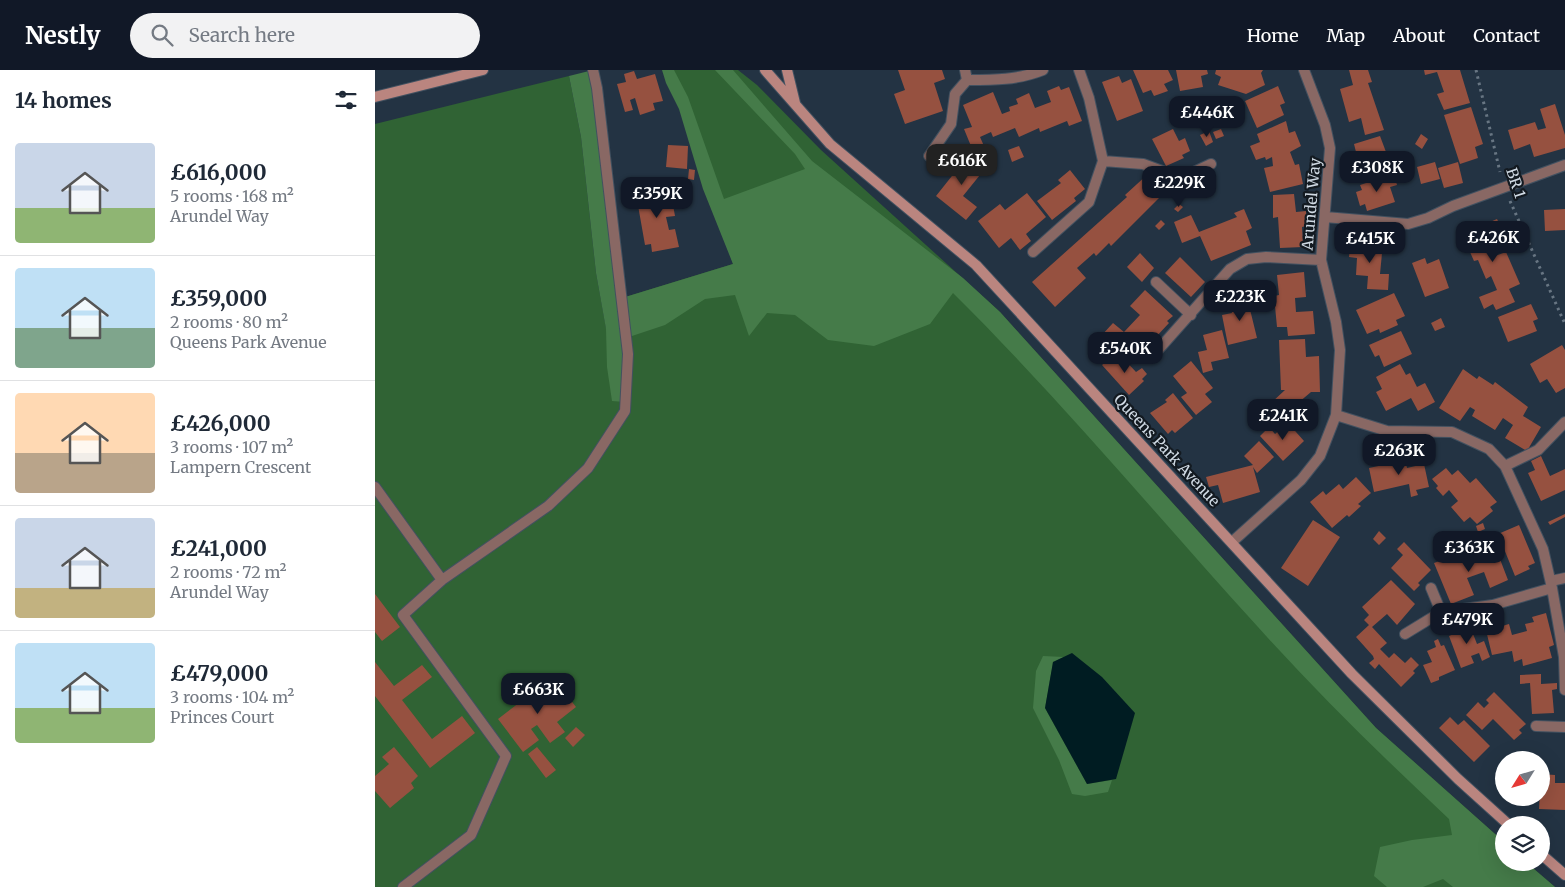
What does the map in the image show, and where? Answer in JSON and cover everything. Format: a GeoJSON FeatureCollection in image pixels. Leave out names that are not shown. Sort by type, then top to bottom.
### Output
{"type":"FeatureCollection","features":[{"type":"Feature","properties":{"kind":"street"},"geometry":{"type":"LineString","coordinates":[[375,97],[483,70]]}},
{"type":"Feature","properties":{"kind":"street"},"geometry":{"type":"LineString","coordinates":[[403,887],[471,835],[506,756],[403,615],[442,580],[549,506],[588,468],[625,411],[628,354],[593,70]]}},
{"type":"Feature","properties":{"kind":"street","name":"Queens Park Avenue"},"geometry":{"type":"LineString","coordinates":[[765,70],[830,144],[976,265],[1352,674],[1458,779],[1499,816]]}},
{"type":"Feature","properties":{"kind":"street","name":"Queens Park Avenue"},"geometry":{"type":"LineString","coordinates":[[787,70],[795,104]]}},
{"type":"Feature","properties":{"kind":"street"},"geometry":{"type":"LineString","coordinates":[[929,156],[951,124],[955,94],[966,75],[998,80],[1027,77],[1043,70]]}},
{"type":"Feature","properties":{"kind":"street"},"geometry":{"type":"LineString","coordinates":[[1033,252],[1089,202],[1103,161],[1089,98],[1079,70]]}},
{"type":"Feature","properties":{"kind":"street","name":"Arundel Way"},"geometry":{"type":"LineString","coordinates":[[1232,542],[1301,480],[1320,456],[1336,415],[1340,350],[1337,322],[1321,260],[1330,148],[1325,125],[1304,70]]}},
{"type":"Feature","properties":{"kind":"street"},"geometry":{"type":"LineString","coordinates":[[1103,161],[1143,164],[1181,178],[1211,164]]}},
{"type":"Feature","properties":{"kind":"street"},"geometry":{"type":"LineString","coordinates":[[1325,217],[1408,224],[1565,165]]}},
{"type":"Feature","properties":{"kind":"street"},"geometry":{"type":"LineString","coordinates":[[1151,358],[1191,316],[1230,270],[1247,260],[1266,257],[1321,260]]}},
{"type":"Feature","properties":{"kind":"street"},"geometry":{"type":"LineString","coordinates":[[1156,282],[1191,316]]}},
{"type":"Feature","properties":{"kind":"street"},"geometry":{"type":"LineString","coordinates":[[1336,415],[1387,431],[1452,432],[1489,449],[1505,466],[1543,549],[1552,584],[1564,658],[1565,690]]}},
{"type":"Feature","properties":{"kind":"street"},"geometry":{"type":"LineString","coordinates":[[1505,466],[1538,450],[1565,422]]}},
{"type":"Feature","properties":{"kind":"street"},"geometry":{"type":"LineString","coordinates":[[375,487],[442,580]]}},
{"type":"Feature","properties":{"kind":"street"},"geometry":{"type":"LineString","coordinates":[[1405,634],[1441,612],[1493,605],[1565,578]]}},
{"type":"Feature","properties":{"kind":"street"},"geometry":{"type":"LineString","coordinates":[[1431,588],[1441,612]]}},
{"type":"Feature","properties":{"kind":"street"},"geometry":{"type":"LineString","coordinates":[[1536,726],[1565,727]]}},
{"type":"Feature","properties":{"kind":"street"},"geometry":{"type":"LineString","coordinates":[[1550,862],[1565,875]]}},
{"type":"Feature","properties":{"kind":"path","name":"BR 1"},"geometry":{"type":"LineString","coordinates":[[1476,70],[1504,188],[1565,324]]}},
{"type":"Feature","properties":{"kind":"green space"},"geometry":{"type":"Polygon","coordinates":[[[593,70],[622,298],[733,264],[703,189],[679,109],[666,83],[662,70],[674,70],[688,97],[724,199],[805,169],[795,154],[715,70],[733,70],[812,161],[963,278],[1000,312],[1376,728],[1495,834],[1495,871],[1536,871],[1555,887],[1453,887],[1443,879],[1423,887],[1387,887],[1374,876],[1380,847],[1412,840],[1452,835],[1449,819],[1375,749],[1304,677],[1070,416],[953,293],[930,324],[874,346],[828,340],[795,315],[767,313],[749,336],[735,295],[705,299],[665,325],[626,338],[625,402],[612,401],[607,367],[606,329],[596,273],[581,137],[569,76],[593,70]]]}},
{"type":"Feature","properties":{"kind":"green space"},"geometry":{"type":"Polygon","coordinates":[[[670,70],[738,70],[757,85],[821,150],[1000,312],[1376,728],[1495,834],[1495,871],[1536,871],[1555,887],[375,887],[375,124],[569,76],[581,137],[596,273],[606,328],[622,298],[733,264],[670,70]]]}},
{"type":"Feature","properties":{"kind":"green space"},"geometry":{"type":"Polygon","coordinates":[[[1043,656],[1064,657],[1053,662],[1045,708],[1087,784],[1112,780],[1108,792],[1085,796],[1072,794],[1059,760],[1033,708],[1036,671],[1043,656]]]}},
{"type":"Feature","properties":{"kind":"shaded area"},"geometry":{"type":"Polygon","coordinates":[[[1072,653],[1102,677],[1135,713],[1116,779],[1087,784],[1045,708],[1053,662],[1072,653]]]}},
{"type":"Feature","properties":{"kind":"building"},"geometry":{"type":"Polygon","coordinates":[[[898,70],[942,70],[945,79],[934,83],[943,111],[905,124],[894,94],[905,90],[898,70]]]}},
{"type":"Feature","properties":{"kind":"building"},"geometry":{"type":"Polygon","coordinates":[[[1133,70],[1168,70],[1173,80],[1164,84],[1168,91],[1154,96],[1151,90],[1143,93],[1133,70]]]}},
{"type":"Feature","properties":{"kind":"building"},"geometry":{"type":"Polygon","coordinates":[[[1176,70],[1207,70],[1208,74],[1201,76],[1203,87],[1180,91],[1176,70]]]}},
{"type":"Feature","properties":{"kind":"building"},"geometry":{"type":"Polygon","coordinates":[[[1216,70],[1263,70],[1261,73],[1265,85],[1246,94],[1218,85],[1221,77],[1215,74],[1216,70]]]}},
{"type":"Feature","properties":{"kind":"building"},"geometry":{"type":"Polygon","coordinates":[[[1349,70],[1368,70],[1372,82],[1368,83],[1384,130],[1365,135],[1361,118],[1349,122],[1340,89],[1353,85],[1349,70]]]}},
{"type":"Feature","properties":{"kind":"building"},"geometry":{"type":"Polygon","coordinates":[[[1424,70],[1460,70],[1470,103],[1444,110],[1437,94],[1444,92],[1437,72],[1425,75],[1424,70]]]}},
{"type":"Feature","properties":{"kind":"building"},"geometry":{"type":"Polygon","coordinates":[[[634,71],[637,79],[655,74],[663,101],[653,103],[655,110],[640,115],[635,98],[630,100],[633,110],[625,112],[617,84],[626,82],[624,74],[634,71]]]}},
{"type":"Feature","properties":{"kind":"building"},"geometry":{"type":"Polygon","coordinates":[[[1119,76],[1122,83],[1131,79],[1143,111],[1117,121],[1102,82],[1119,76]]]}},
{"type":"Feature","properties":{"kind":"building"},"geometry":{"type":"Polygon","coordinates":[[[1059,86],[1061,90],[1069,87],[1082,121],[1069,126],[1067,121],[1040,132],[1039,128],[1019,137],[1015,128],[993,137],[991,132],[980,137],[984,146],[973,151],[964,129],[972,127],[963,105],[993,92],[1002,114],[1010,111],[1009,107],[1018,104],[1016,99],[1029,93],[1035,108],[1051,102],[1047,91],[1059,86]]]}},
{"type":"Feature","properties":{"kind":"building"},"geometry":{"type":"Polygon","coordinates":[[[1278,86],[1285,103],[1280,105],[1284,115],[1257,128],[1245,101],[1278,86]]]}},
{"type":"Feature","properties":{"kind":"building"},"geometry":{"type":"Polygon","coordinates":[[[1555,104],[1565,135],[1565,148],[1534,157],[1530,144],[1514,150],[1508,130],[1535,122],[1538,130],[1546,128],[1540,109],[1555,104]]]}},
{"type":"Feature","properties":{"kind":"building"},"geometry":{"type":"Polygon","coordinates":[[[1471,107],[1483,144],[1475,147],[1478,158],[1460,164],[1444,115],[1471,107]]]}},
{"type":"Feature","properties":{"kind":"building"},"geometry":{"type":"Polygon","coordinates":[[[1286,121],[1289,133],[1295,131],[1301,146],[1290,152],[1295,165],[1299,164],[1303,184],[1270,192],[1264,168],[1273,166],[1272,157],[1266,160],[1265,157],[1256,160],[1250,146],[1260,142],[1257,134],[1286,121]]]}},
{"type":"Feature","properties":{"kind":"building"},"geometry":{"type":"Polygon","coordinates":[[[1173,129],[1179,141],[1185,138],[1190,151],[1182,155],[1184,158],[1166,166],[1152,139],[1173,129]]]}},
{"type":"Feature","properties":{"kind":"building"},"geometry":{"type":"Polygon","coordinates":[[[1221,129],[1224,136],[1216,139],[1213,132],[1221,129]]]}},
{"type":"Feature","properties":{"kind":"building"},"geometry":{"type":"Polygon","coordinates":[[[1209,131],[1213,142],[1206,146],[1200,135],[1209,131]]]}},
{"type":"Feature","properties":{"kind":"building"},"geometry":{"type":"Polygon","coordinates":[[[1421,134],[1428,139],[1422,149],[1415,144],[1421,134]]]}},
{"type":"Feature","properties":{"kind":"building"},"geometry":{"type":"Polygon","coordinates":[[[1380,136],[1386,152],[1390,151],[1394,164],[1383,167],[1385,173],[1363,180],[1354,144],[1380,136]]]}},
{"type":"Feature","properties":{"kind":"building"},"geometry":{"type":"Polygon","coordinates":[[[668,145],[688,146],[687,169],[666,167],[668,145]]]}},
{"type":"Feature","properties":{"kind":"building"},"geometry":{"type":"Polygon","coordinates":[[[1019,146],[1024,157],[1012,162],[1008,150],[1019,146]]]}},
{"type":"Feature","properties":{"kind":"building"},"geometry":{"type":"Polygon","coordinates":[[[971,152],[988,165],[963,196],[977,207],[966,220],[936,196],[971,152]]]}},
{"type":"Feature","properties":{"kind":"building"},"geometry":{"type":"Polygon","coordinates":[[[1435,162],[1440,179],[1421,184],[1417,167],[1435,162]]]}},
{"type":"Feature","properties":{"kind":"building"},"geometry":{"type":"Polygon","coordinates":[[[1458,162],[1463,183],[1444,188],[1438,168],[1458,162]]]}},
{"type":"Feature","properties":{"kind":"building"},"geometry":{"type":"Polygon","coordinates":[[[689,169],[695,170],[694,180],[688,179],[689,169]]]}},
{"type":"Feature","properties":{"kind":"building"},"geometry":{"type":"Polygon","coordinates":[[[1070,170],[1085,189],[1074,198],[1076,201],[1052,220],[1037,201],[1061,183],[1058,180],[1070,170]]]}},
{"type":"Feature","properties":{"kind":"building"},"geometry":{"type":"Polygon","coordinates":[[[1148,174],[1164,193],[1111,246],[1109,243],[1096,256],[1094,253],[1077,268],[1086,278],[1055,307],[1032,282],[1127,197],[1125,195],[1148,174]]]}},
{"type":"Feature","properties":{"kind":"building"},"geometry":{"type":"Polygon","coordinates":[[[1394,174],[1397,185],[1390,187],[1395,202],[1367,211],[1365,204],[1360,206],[1356,192],[1362,190],[1360,185],[1394,174]]]}},
{"type":"Feature","properties":{"kind":"building"},"geometry":{"type":"Polygon","coordinates":[[[670,188],[675,216],[666,217],[669,230],[675,229],[679,247],[652,252],[651,244],[645,245],[636,194],[670,188]]]}},
{"type":"Feature","properties":{"kind":"building"},"geometry":{"type":"Polygon","coordinates":[[[1027,193],[1046,217],[1026,234],[1031,241],[1020,250],[1011,238],[999,248],[978,221],[1000,204],[1005,210],[1027,193]]]}},
{"type":"Feature","properties":{"kind":"building"},"geometry":{"type":"Polygon","coordinates":[[[1294,194],[1296,212],[1306,211],[1307,226],[1302,227],[1303,247],[1280,248],[1278,217],[1273,218],[1273,195],[1294,194]]]}},
{"type":"Feature","properties":{"kind":"building"},"geometry":{"type":"Polygon","coordinates":[[[1179,204],[1183,207],[1178,212],[1174,209],[1179,204]]]}},
{"type":"Feature","properties":{"kind":"building"},"geometry":{"type":"Polygon","coordinates":[[[1244,209],[1252,228],[1246,231],[1251,245],[1211,261],[1200,236],[1182,243],[1174,222],[1191,215],[1199,232],[1237,217],[1234,213],[1244,209]]]}},
{"type":"Feature","properties":{"kind":"building"},"geometry":{"type":"Polygon","coordinates":[[[1565,209],[1565,230],[1545,231],[1544,210],[1565,209]]]}},
{"type":"Feature","properties":{"kind":"building"},"geometry":{"type":"Polygon","coordinates":[[[1497,219],[1508,243],[1492,250],[1495,256],[1506,252],[1520,284],[1509,289],[1515,302],[1496,310],[1493,304],[1484,309],[1479,297],[1497,290],[1491,276],[1486,279],[1478,260],[1474,261],[1470,252],[1474,250],[1464,233],[1497,219]]]}},
{"type":"Feature","properties":{"kind":"building"},"geometry":{"type":"Polygon","coordinates":[[[1161,220],[1165,224],[1159,230],[1155,226],[1161,220]]]}},
{"type":"Feature","properties":{"kind":"building"},"geometry":{"type":"Polygon","coordinates":[[[1358,241],[1383,243],[1380,274],[1389,274],[1388,290],[1367,289],[1368,276],[1356,275],[1357,258],[1349,257],[1350,247],[1358,248],[1358,241]]]}},
{"type":"Feature","properties":{"kind":"building"},"geometry":{"type":"Polygon","coordinates":[[[1140,253],[1154,268],[1142,282],[1127,267],[1140,253]]]}},
{"type":"Feature","properties":{"kind":"building"},"geometry":{"type":"Polygon","coordinates":[[[1180,257],[1205,282],[1191,297],[1165,273],[1180,257]]]}},
{"type":"Feature","properties":{"kind":"building"},"geometry":{"type":"Polygon","coordinates":[[[1425,258],[1427,264],[1439,259],[1449,288],[1425,297],[1412,263],[1425,258]]]}},
{"type":"Feature","properties":{"kind":"building"},"geometry":{"type":"Polygon","coordinates":[[[1304,272],[1306,297],[1295,298],[1296,312],[1313,311],[1315,334],[1288,336],[1287,327],[1277,327],[1274,296],[1279,295],[1277,275],[1304,272]]]}},
{"type":"Feature","properties":{"kind":"building"},"geometry":{"type":"Polygon","coordinates":[[[1145,290],[1173,316],[1155,338],[1152,336],[1140,349],[1128,339],[1116,351],[1101,336],[1113,323],[1124,332],[1140,315],[1130,306],[1145,290]]]}},
{"type":"Feature","properties":{"kind":"building"},"geometry":{"type":"Polygon","coordinates":[[[1246,293],[1257,338],[1228,345],[1222,315],[1232,313],[1230,305],[1239,303],[1237,295],[1246,293]]]}},
{"type":"Feature","properties":{"kind":"building"},"geometry":{"type":"Polygon","coordinates":[[[1394,293],[1405,316],[1396,320],[1398,325],[1380,333],[1379,329],[1367,334],[1356,310],[1394,293]]]}},
{"type":"Feature","properties":{"kind":"building"},"geometry":{"type":"Polygon","coordinates":[[[1531,304],[1538,319],[1533,321],[1537,331],[1508,342],[1498,317],[1531,304]]]}},
{"type":"Feature","properties":{"kind":"building"},"geometry":{"type":"Polygon","coordinates":[[[1441,318],[1445,327],[1435,331],[1431,323],[1441,318]]]}},
{"type":"Feature","properties":{"kind":"building"},"geometry":{"type":"Polygon","coordinates":[[[1222,330],[1229,358],[1211,362],[1213,370],[1203,373],[1198,352],[1207,350],[1203,335],[1222,330]]]}},
{"type":"Feature","properties":{"kind":"building"},"geometry":{"type":"Polygon","coordinates":[[[1401,331],[1412,354],[1384,367],[1379,355],[1375,357],[1369,345],[1401,331]]]}},
{"type":"Feature","properties":{"kind":"building"},"geometry":{"type":"Polygon","coordinates":[[[1305,339],[1306,357],[1319,356],[1320,392],[1311,392],[1298,403],[1301,406],[1286,419],[1271,403],[1285,390],[1281,390],[1279,340],[1305,339]]]}},
{"type":"Feature","properties":{"kind":"building"},"geometry":{"type":"Polygon","coordinates":[[[1562,345],[1565,350],[1565,388],[1556,393],[1547,379],[1540,383],[1530,364],[1562,345]]]}},
{"type":"Feature","properties":{"kind":"building"},"geometry":{"type":"Polygon","coordinates":[[[1112,356],[1118,363],[1123,358],[1136,372],[1142,368],[1147,374],[1142,379],[1144,381],[1129,395],[1102,365],[1112,356]]]}},
{"type":"Feature","properties":{"kind":"building"},"geometry":{"type":"Polygon","coordinates":[[[1191,361],[1213,388],[1205,394],[1212,402],[1196,415],[1181,397],[1187,393],[1173,376],[1191,361]]]}},
{"type":"Feature","properties":{"kind":"building"},"geometry":{"type":"Polygon","coordinates":[[[1400,364],[1406,375],[1410,373],[1417,387],[1425,383],[1435,402],[1418,411],[1411,398],[1386,411],[1376,392],[1382,389],[1376,377],[1400,364]]]}},
{"type":"Feature","properties":{"kind":"building"},"geometry":{"type":"Polygon","coordinates":[[[1463,369],[1477,379],[1479,376],[1493,385],[1495,382],[1528,407],[1523,416],[1541,427],[1527,451],[1505,438],[1513,425],[1503,418],[1495,430],[1472,416],[1475,410],[1470,407],[1460,421],[1439,408],[1463,369]]]}},
{"type":"Feature","properties":{"kind":"building"},"geometry":{"type":"Polygon","coordinates":[[[1173,393],[1193,418],[1175,433],[1172,430],[1168,434],[1150,413],[1167,402],[1165,400],[1173,393]]]}},
{"type":"Feature","properties":{"kind":"building"},"geometry":{"type":"Polygon","coordinates":[[[1288,423],[1304,441],[1283,461],[1260,436],[1269,427],[1275,434],[1288,423]]]}},
{"type":"Feature","properties":{"kind":"building"},"geometry":{"type":"Polygon","coordinates":[[[1259,441],[1274,457],[1257,473],[1253,467],[1260,492],[1223,503],[1218,485],[1209,487],[1206,477],[1253,465],[1244,456],[1259,441]]]}},
{"type":"Feature","properties":{"kind":"building"},"geometry":{"type":"Polygon","coordinates":[[[1396,455],[1397,461],[1405,459],[1407,468],[1424,464],[1429,487],[1416,490],[1418,495],[1411,497],[1409,484],[1374,492],[1369,468],[1388,464],[1386,457],[1396,455]]]}},
{"type":"Feature","properties":{"kind":"building"},"geometry":{"type":"Polygon","coordinates":[[[1541,456],[1550,476],[1565,469],[1565,490],[1541,501],[1528,473],[1535,470],[1531,461],[1541,456]]]}},
{"type":"Feature","properties":{"kind":"building"},"geometry":{"type":"Polygon","coordinates":[[[1446,468],[1452,475],[1458,470],[1470,483],[1476,478],[1497,502],[1490,507],[1493,511],[1477,524],[1470,517],[1464,522],[1451,507],[1458,501],[1449,490],[1443,496],[1436,488],[1438,486],[1432,479],[1446,468]]]}},
{"type":"Feature","properties":{"kind":"building"},"geometry":{"type":"Polygon","coordinates":[[[1356,477],[1371,493],[1358,504],[1361,506],[1349,517],[1347,515],[1332,528],[1310,502],[1323,491],[1326,495],[1339,484],[1343,489],[1356,477]]]}},
{"type":"Feature","properties":{"kind":"building"},"geometry":{"type":"Polygon","coordinates":[[[1565,514],[1565,517],[1550,525],[1548,522],[1565,514]]]}},
{"type":"Feature","properties":{"kind":"building"},"geometry":{"type":"Polygon","coordinates":[[[1313,520],[1340,537],[1308,586],[1281,568],[1313,520]]]}},
{"type":"Feature","properties":{"kind":"building"},"geometry":{"type":"Polygon","coordinates":[[[1483,523],[1485,529],[1478,532],[1476,526],[1483,523]]]}},
{"type":"Feature","properties":{"kind":"building"},"geometry":{"type":"Polygon","coordinates":[[[1519,525],[1535,563],[1528,566],[1530,569],[1515,576],[1498,534],[1519,525]]]}},
{"type":"Feature","properties":{"kind":"building"},"geometry":{"type":"Polygon","coordinates":[[[1379,531],[1386,538],[1379,545],[1373,539],[1379,531]]]}},
{"type":"Feature","properties":{"kind":"building"},"geometry":{"type":"Polygon","coordinates":[[[1404,542],[1431,570],[1418,583],[1420,585],[1414,591],[1391,568],[1403,555],[1397,549],[1404,542]]]}},
{"type":"Feature","properties":{"kind":"building"},"geometry":{"type":"Polygon","coordinates":[[[1482,546],[1488,558],[1498,554],[1508,580],[1490,588],[1484,572],[1467,578],[1474,595],[1451,604],[1434,563],[1448,558],[1450,563],[1474,553],[1473,550],[1482,546]]]}},
{"type":"Feature","properties":{"kind":"building"},"geometry":{"type":"Polygon","coordinates":[[[1391,580],[1415,604],[1397,625],[1387,614],[1372,627],[1387,643],[1380,649],[1389,658],[1394,653],[1405,663],[1411,657],[1419,665],[1413,671],[1415,673],[1401,687],[1379,664],[1375,669],[1369,663],[1374,659],[1373,656],[1356,637],[1369,625],[1364,620],[1369,615],[1362,607],[1391,580]]]}},
{"type":"Feature","properties":{"kind":"building"},"geometry":{"type":"Polygon","coordinates":[[[375,594],[400,627],[382,641],[375,632],[375,594]]]}},
{"type":"Feature","properties":{"kind":"building"},"geometry":{"type":"Polygon","coordinates":[[[1546,613],[1554,645],[1549,647],[1552,658],[1523,666],[1522,659],[1514,662],[1512,651],[1492,655],[1484,622],[1500,618],[1502,626],[1509,624],[1512,635],[1527,631],[1525,624],[1534,622],[1532,617],[1546,613]]]}},
{"type":"Feature","properties":{"kind":"building"},"geometry":{"type":"Polygon","coordinates":[[[1468,621],[1477,644],[1484,641],[1490,657],[1482,661],[1479,653],[1471,656],[1474,663],[1461,668],[1449,636],[1456,633],[1454,627],[1468,621]]]}},
{"type":"Feature","properties":{"kind":"building"},"geometry":{"type":"Polygon","coordinates":[[[1438,639],[1441,646],[1444,645],[1455,670],[1431,683],[1423,665],[1432,662],[1427,651],[1436,647],[1434,641],[1438,639]]]}},
{"type":"Feature","properties":{"kind":"building"},"geometry":{"type":"Polygon","coordinates":[[[375,662],[394,686],[422,665],[432,677],[402,700],[432,739],[462,716],[475,733],[430,768],[375,696],[375,662]]]}},
{"type":"Feature","properties":{"kind":"building"},"geometry":{"type":"Polygon","coordinates":[[[1541,674],[1541,684],[1557,683],[1557,689],[1552,690],[1554,713],[1532,714],[1530,683],[1520,684],[1520,675],[1541,674]]]}},
{"type":"Feature","properties":{"kind":"building"},"geometry":{"type":"Polygon","coordinates":[[[553,677],[576,707],[557,722],[565,732],[550,743],[537,725],[531,729],[539,740],[523,752],[498,719],[553,677]]]}},
{"type":"Feature","properties":{"kind":"building"},"geometry":{"type":"Polygon","coordinates":[[[1494,692],[1526,724],[1519,730],[1522,733],[1514,740],[1493,719],[1482,730],[1466,715],[1478,702],[1484,708],[1489,703],[1486,700],[1494,692]]]}},
{"type":"Feature","properties":{"kind":"building"},"geometry":{"type":"Polygon","coordinates":[[[1450,717],[1458,725],[1464,720],[1490,746],[1474,762],[1439,728],[1450,717]]]}},
{"type":"Feature","properties":{"kind":"building"},"geometry":{"type":"Polygon","coordinates":[[[576,727],[585,735],[573,747],[565,738],[576,727]]]}},
{"type":"Feature","properties":{"kind":"building"},"geometry":{"type":"Polygon","coordinates":[[[394,747],[418,776],[411,783],[414,788],[390,808],[375,791],[375,776],[389,764],[382,757],[394,747]]]}},
{"type":"Feature","properties":{"kind":"building"},"geometry":{"type":"Polygon","coordinates":[[[537,747],[556,770],[546,778],[528,754],[537,747]]]}},
{"type":"Feature","properties":{"kind":"building"},"geometry":{"type":"Polygon","coordinates":[[[1550,775],[1555,775],[1555,783],[1565,783],[1565,810],[1539,809],[1539,806],[1550,806],[1550,775]]]}}]}
